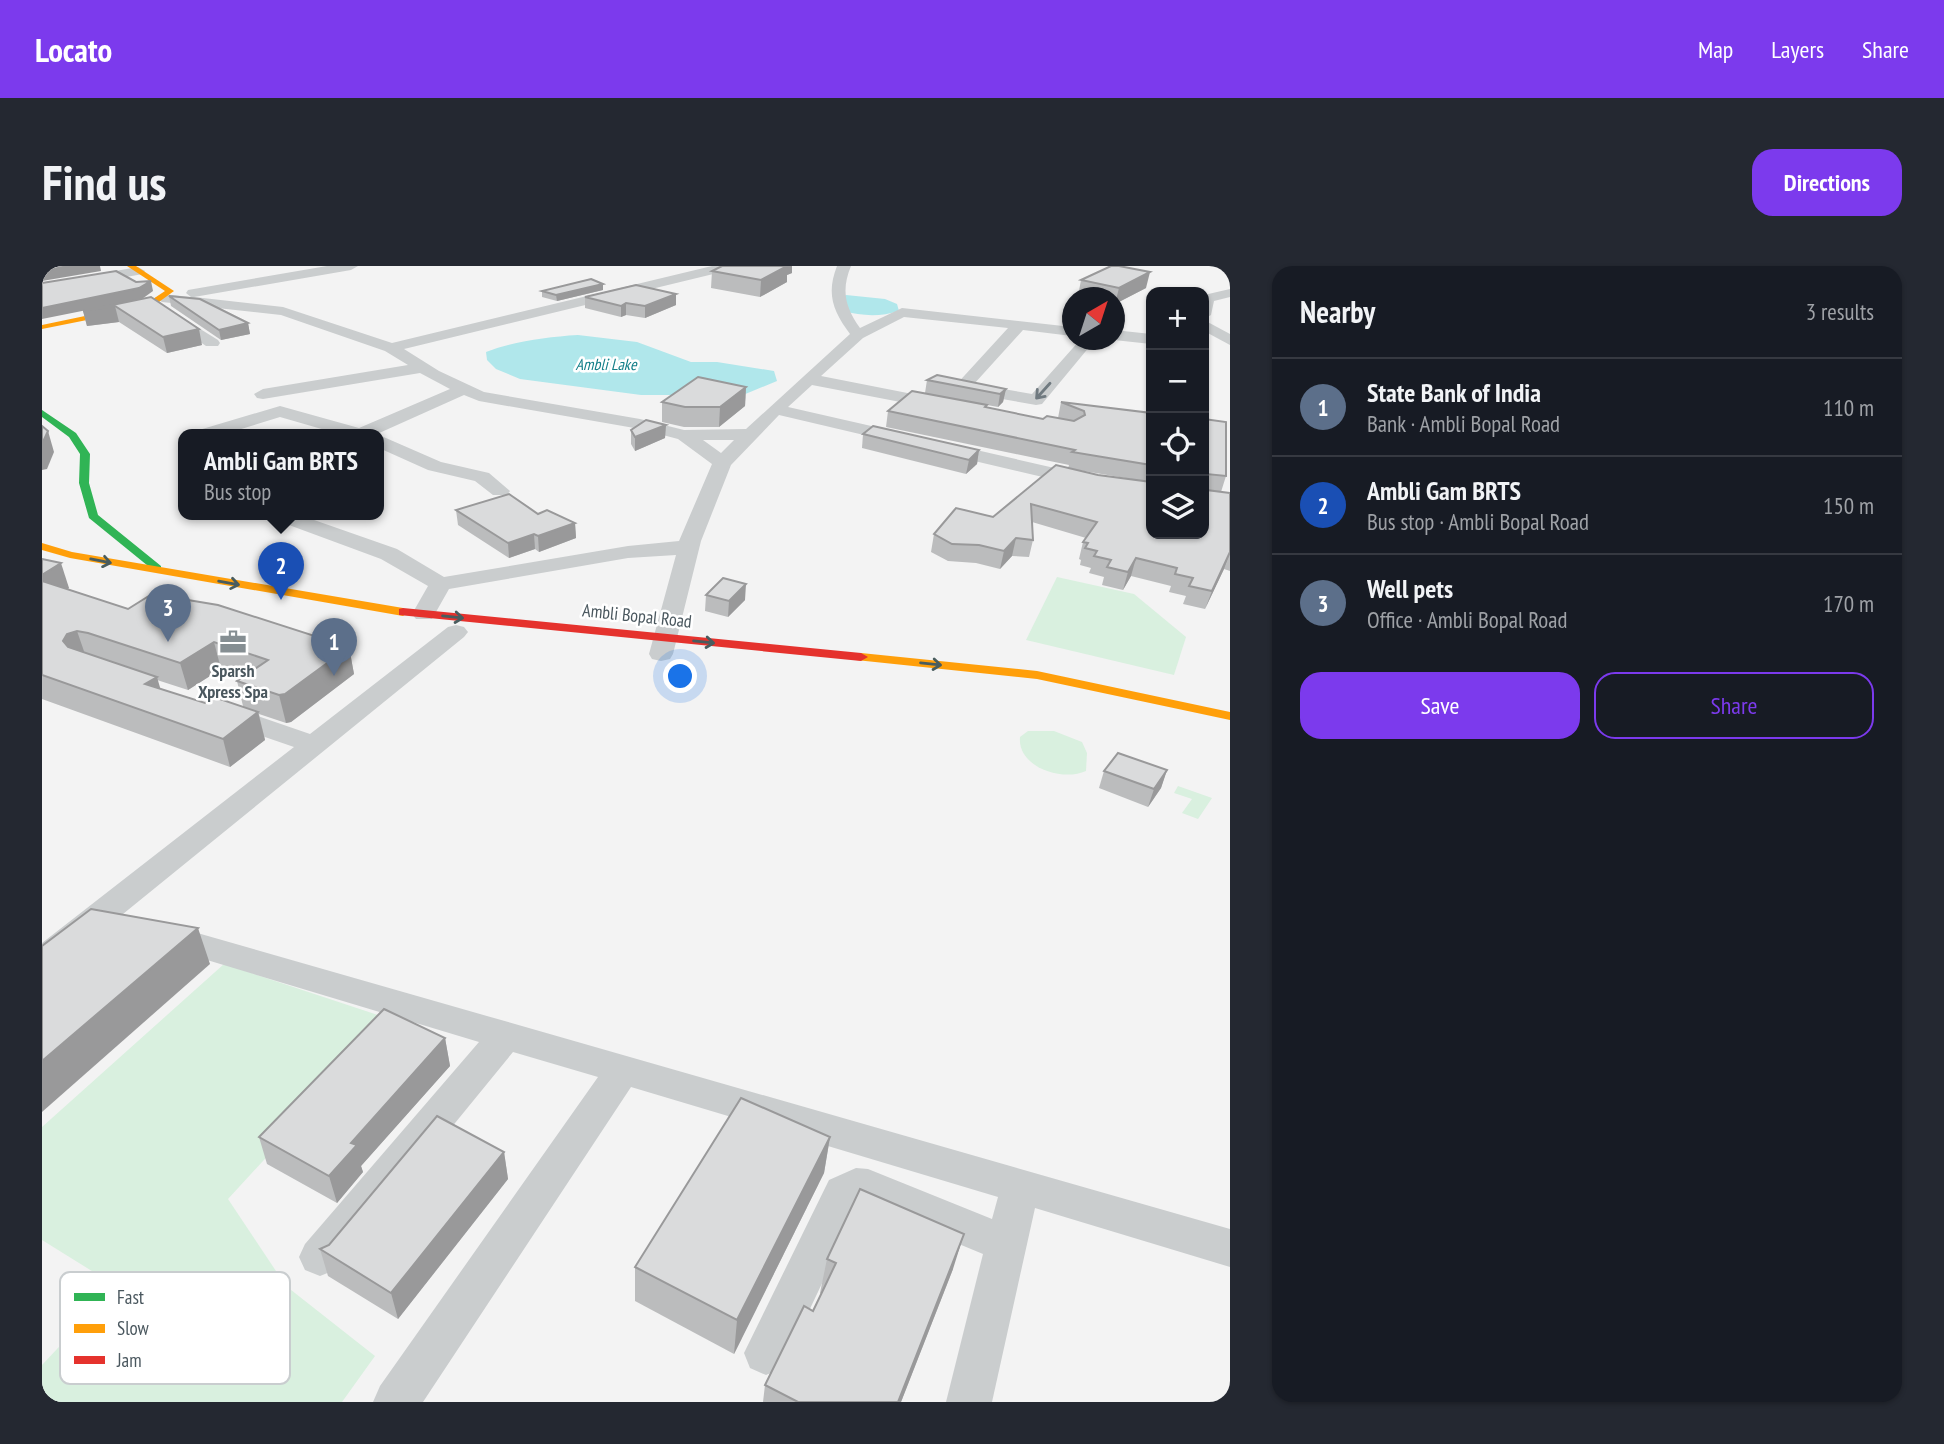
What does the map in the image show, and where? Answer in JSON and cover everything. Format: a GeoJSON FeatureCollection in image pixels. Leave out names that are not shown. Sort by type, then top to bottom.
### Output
{"type":"FeatureCollection","features":[{"type":"Feature","properties":{"kind":"street"},"geometry":{"type":"LineString","coordinates":[[42,327],[158,300],[351,266]]}},
{"type":"Feature","properties":{"kind":"street"},"geometry":{"type":"LineString","coordinates":[[391,348],[729,266]]}},
{"type":"Feature","properties":{"kind":"street"},"geometry":{"type":"LineString","coordinates":[[844,266],[834,286],[842,314],[858,335]]}},
{"type":"Feature","properties":{"kind":"street"},"geometry":{"type":"LineString","coordinates":[[42,288],[134,268],[170,291],[158,300]]}},
{"type":"Feature","properties":{"kind":"street"},"geometry":{"type":"LineString","coordinates":[[1209,298],[1230,293]]}},
{"type":"Feature","properties":{"kind":"street"},"geometry":{"type":"LineString","coordinates":[[158,300],[212,343]]}},
{"type":"Feature","properties":{"kind":"street"},"geometry":{"type":"LineString","coordinates":[[158,300],[283,311],[391,348],[422,368],[479,396],[640,424],[684,435],[750,434]]}},
{"type":"Feature","properties":{"kind":"street"},"geometry":{"type":"LineString","coordinates":[[662,650],[688,547],[722,463],[775,409],[858,335],[902,312],[1062,330]]}},
{"type":"Feature","properties":{"kind":"street"},"geometry":{"type":"LineString","coordinates":[[842,314],[894,317]]}},
{"type":"Feature","properties":{"kind":"street"},"geometry":{"type":"LineString","coordinates":[[1018,326],[962,387],[1035,400],[1079,350]]}},
{"type":"Feature","properties":{"kind":"street"},"geometry":{"type":"LineString","coordinates":[[1209,331],[1230,341]]}},
{"type":"Feature","properties":{"kind":"street"},"geometry":{"type":"LineString","coordinates":[[1209,332],[1230,347]]}},
{"type":"Feature","properties":{"kind":"street"},"geometry":{"type":"LineString","coordinates":[[1125,336],[1146,338]]}},
{"type":"Feature","properties":{"kind":"street"},"geometry":{"type":"LineString","coordinates":[[263,394],[422,368]]}},
{"type":"Feature","properties":{"kind":"street"},"geometry":{"type":"LineString","coordinates":[[809,379],[960,408]]}},
{"type":"Feature","properties":{"kind":"street"},"geometry":{"type":"LineString","coordinates":[[372,429],[464,389]]}},
{"type":"Feature","properties":{"kind":"street"},"geometry":{"type":"LineString","coordinates":[[775,409],[1094,483],[1146,490]]}},
{"type":"Feature","properties":{"kind":"street"},"geometry":{"type":"LineString","coordinates":[[221,429],[280,411],[343,429]]}},
{"type":"Feature","properties":{"kind":"street"},"geometry":{"type":"LineString","coordinates":[[42,413],[73,435],[85,454],[84,483],[93,516],[161,572]]}},
{"type":"Feature","properties":{"kind":"street"},"geometry":{"type":"LineString","coordinates":[[684,435],[722,463]]}},
{"type":"Feature","properties":{"kind":"street"},"geometry":{"type":"LineString","coordinates":[[384,443],[435,466],[482,477],[500,491]]}},
{"type":"Feature","properties":{"kind":"street"},"geometry":{"type":"LineString","coordinates":[[293,520],[389,554],[441,584],[628,552],[688,547]]}},
{"type":"Feature","properties":{"kind":"street","name":"Ambli Bopal Road"},"geometry":{"type":"LineString","coordinates":[[42,546],[70,555],[456,632],[620,650]]}},
{"type":"Feature","properties":{"kind":"street","name":"Ambli Bopal Road"},"geometry":{"type":"LineString","coordinates":[[61,569],[384,617],[424,614],[662,650],[1037,675],[1230,716]]}},
{"type":"Feature","properties":{"kind":"street"},"geometry":{"type":"LineString","coordinates":[[424,614],[441,584]]}},
{"type":"Feature","properties":{"kind":"street"},"geometry":{"type":"LineString","coordinates":[[42,961],[456,632]]}},
{"type":"Feature","properties":{"kind":"street"},"geometry":{"type":"LineString","coordinates":[[742,662],[1039,690],[1148,715]]}},
{"type":"Feature","properties":{"kind":"street"},"geometry":{"type":"LineString","coordinates":[[200,705],[314,745]]}},
{"type":"Feature","properties":{"kind":"street"},"geometry":{"type":"LineString","coordinates":[[98,916],[1230,1248]]}},
{"type":"Feature","properties":{"kind":"street"},"geometry":{"type":"LineString","coordinates":[[320,1256],[505,1036]]}},
{"type":"Feature","properties":{"kind":"street"},"geometry":{"type":"LineString","coordinates":[[396,1402],[623,1070]]}},
{"type":"Feature","properties":{"kind":"street"},"geometry":{"type":"LineString","coordinates":[[766,1353],[843,1192],[856,1185],[868,1186],[1006,1244]]}},
{"type":"Feature","properties":{"kind":"street"},"geometry":{"type":"LineString","coordinates":[[969,1402],[1020,1186]]}},
{"type":"Feature","properties":{"kind":"green space"},"geometry":{"type":"Polygon","coordinates":[[[1057,577],[1134,594],[1186,637],[1174,675],[1026,640],[1057,577]]]}},
{"type":"Feature","properties":{"kind":"green space"},"geometry":{"type":"Polygon","coordinates":[[[1028,731],[1054,731],[1082,742],[1087,753],[1086,771],[1065,775],[1033,764],[1021,748],[1020,737],[1028,731]]]}},
{"type":"Feature","properties":{"kind":"green space"},"geometry":{"type":"Polygon","coordinates":[[[1178,786],[1212,798],[1198,819],[1182,813],[1192,799],[1174,793],[1178,786]]]}},
{"type":"Feature","properties":{"kind":"green space"},"geometry":{"type":"Polygon","coordinates":[[[224,964],[393,1020],[228,1199],[277,1272],[93,1272],[42,1240],[42,1127],[224,964]]]}},
{"type":"Feature","properties":{"kind":"green space"},"geometry":{"type":"Polygon","coordinates":[[[290,1289],[375,1356],[342,1402],[42,1402],[42,1365],[60,1346],[60,1384],[290,1384],[290,1289]]]}},
{"type":"Feature","properties":{"kind":"water"},"geometry":{"type":"Polygon","coordinates":[[[846,295],[885,299],[897,304],[899,311],[871,315],[843,311],[839,298],[846,295]]]}},
{"type":"Feature","properties":{"kind":"water","name":"Ambli Lake"},"geometry":{"type":"Polygon","coordinates":[[[578,335],[637,342],[691,362],[717,362],[774,371],[777,381],[743,395],[641,395],[520,379],[496,369],[487,360],[486,352],[509,345],[578,335]]]}},
{"type":"Feature","properties":{"kind":"building"},"geometry":{"type":"Polygon","coordinates":[[[42,266],[69,266],[42,271],[42,266]]]}},
{"type":"Feature","properties":{"kind":"building"},"geometry":{"type":"Polygon","coordinates":[[[722,266],[787,266],[761,280],[712,271],[722,266]]]}},
{"type":"Feature","properties":{"kind":"building"},"geometry":{"type":"Polygon","coordinates":[[[1111,266],[1150,272],[1121,287],[1081,280],[1111,266]]]}},
{"type":"Feature","properties":{"kind":"building"},"geometry":{"type":"Polygon","coordinates":[[[116,271],[136,282],[151,281],[139,288],[42,308],[42,283],[116,271]]]}},
{"type":"Feature","properties":{"kind":"building"},"geometry":{"type":"Polygon","coordinates":[[[591,279],[603,284],[556,295],[542,291],[591,279]]]}},
{"type":"Feature","properties":{"kind":"building"},"geometry":{"type":"Polygon","coordinates":[[[636,285],[676,294],[645,306],[626,303],[621,306],[585,297],[636,285]]]}},
{"type":"Feature","properties":{"kind":"building"},"geometry":{"type":"Polygon","coordinates":[[[169,296],[200,299],[248,323],[219,330],[169,296]]]}},
{"type":"Feature","properties":{"kind":"building"},"geometry":{"type":"Polygon","coordinates":[[[151,297],[199,329],[163,337],[115,306],[83,311],[151,297]]]}},
{"type":"Feature","properties":{"kind":"building"},"geometry":{"type":"Polygon","coordinates":[[[937,375],[1006,389],[1000,394],[927,380],[937,375]]]}},
{"type":"Feature","properties":{"kind":"building"},"geometry":{"type":"Polygon","coordinates":[[[698,377],[746,387],[720,407],[685,407],[662,402],[698,377]]]}},
{"type":"Feature","properties":{"kind":"building"},"geometry":{"type":"Polygon","coordinates":[[[912,391],[1043,419],[1047,416],[1074,421],[1085,415],[1084,411],[1061,402],[1146,412],[1146,464],[1072,452],[1075,450],[888,411],[912,391]]]}},
{"type":"Feature","properties":{"kind":"building"},"geometry":{"type":"Polygon","coordinates":[[[646,420],[666,425],[635,437],[631,430],[646,420]]]}},
{"type":"Feature","properties":{"kind":"building"},"geometry":{"type":"Polygon","coordinates":[[[1209,420],[1226,422],[1226,476],[1209,474],[1209,420]]]}},
{"type":"Feature","properties":{"kind":"building"},"geometry":{"type":"Polygon","coordinates":[[[42,426],[48,431],[42,444],[42,426]]]}},
{"type":"Feature","properties":{"kind":"building"},"geometry":{"type":"Polygon","coordinates":[[[873,426],[979,450],[969,460],[863,434],[873,426]]]}},
{"type":"Feature","properties":{"kind":"building"},"geometry":{"type":"Polygon","coordinates":[[[1056,465],[1098,475],[1146,481],[1146,539],[1209,539],[1209,490],[1230,493],[1230,552],[1212,591],[1189,586],[1193,578],[1175,574],[1177,568],[1136,558],[1128,572],[1107,567],[1111,560],[1094,556],[1097,551],[1085,548],[1088,543],[1083,542],[1097,522],[1031,504],[1033,540],[1016,538],[1004,551],[979,545],[952,544],[934,534],[956,508],[993,517],[1056,465]]]}},
{"type":"Feature","properties":{"kind":"building"},"geometry":{"type":"Polygon","coordinates":[[[509,494],[538,514],[547,510],[575,523],[508,543],[456,510],[509,494]]]}},
{"type":"Feature","properties":{"kind":"building"},"geometry":{"type":"Polygon","coordinates":[[[42,559],[61,563],[42,575],[42,559]]]}},
{"type":"Feature","properties":{"kind":"building"},"geometry":{"type":"Polygon","coordinates":[[[723,578],[746,584],[729,601],[706,595],[723,578]]]}},
{"type":"Feature","properties":{"kind":"building"},"geometry":{"type":"Polygon","coordinates":[[[42,581],[128,609],[152,594],[218,605],[349,647],[285,694],[279,695],[237,681],[268,660],[214,642],[180,663],[88,633],[77,631],[67,634],[63,641],[68,647],[157,677],[145,684],[205,703],[214,697],[258,712],[223,739],[42,675],[42,581]]]}},
{"type":"Feature","properties":{"kind":"building"},"geometry":{"type":"Polygon","coordinates":[[[1118,753],[1167,770],[1154,789],[1104,771],[1118,753]]]}},
{"type":"Feature","properties":{"kind":"building"},"geometry":{"type":"Polygon","coordinates":[[[91,909],[198,928],[42,1061],[42,946],[91,909]]]}},
{"type":"Feature","properties":{"kind":"building"},"geometry":{"type":"Polygon","coordinates":[[[384,1009],[445,1038],[351,1143],[357,1145],[329,1176],[259,1137],[384,1009]]]}},
{"type":"Feature","properties":{"kind":"building"},"geometry":{"type":"Polygon","coordinates":[[[741,1098],[830,1137],[737,1320],[635,1267],[741,1098]]]}},
{"type":"Feature","properties":{"kind":"building"},"geometry":{"type":"Polygon","coordinates":[[[437,1116],[504,1152],[391,1293],[320,1249],[329,1245],[437,1116]]]}},
{"type":"Feature","properties":{"kind":"building"},"geometry":{"type":"Polygon","coordinates":[[[860,1189],[964,1234],[898,1402],[798,1402],[765,1385],[804,1306],[813,1311],[836,1263],[827,1259],[860,1189]]]}},
{"type":"Feature","properties":{"kind":"traffic: fast"},"geometry":{"type":"LineString","coordinates":[[42,413],[73,435],[85,454],[84,483],[93,516],[157,568]]}},
{"type":"Feature","properties":{"kind":"traffic: slow"},"geometry":{"type":"LineString","coordinates":[[42,327],[149,305],[170,291],[131,266]]}},
{"type":"Feature","properties":{"kind":"traffic: slow"},"geometry":{"type":"LineString","coordinates":[[42,546],[70,555],[403,612]]}},
{"type":"Feature","properties":{"kind":"traffic: slow"},"geometry":{"type":"LineString","coordinates":[[861,657],[1037,675],[1230,716]]}},
{"type":"Feature","properties":{"kind":"traffic: jam"},"geometry":{"type":"LineString","coordinates":[[403,612],[861,657]]}},
{"type":"Feature","properties":{"kind":"place","name":"Ambli Gam BRTS"},"geometry":{"type":"Point","coordinates":[281,600]}},
{"type":"Feature","properties":{"kind":"place","name":"Well pets"},"geometry":{"type":"Point","coordinates":[168,642]}},
{"type":"Feature","properties":{"kind":"place","name":"Sparsh Xpress Spa"},"geometry":{"type":"Point","coordinates":[233,642]}},
{"type":"Feature","properties":{"kind":"place","name":"State Bank of India"},"geometry":{"type":"Point","coordinates":[334,676]}}]}
